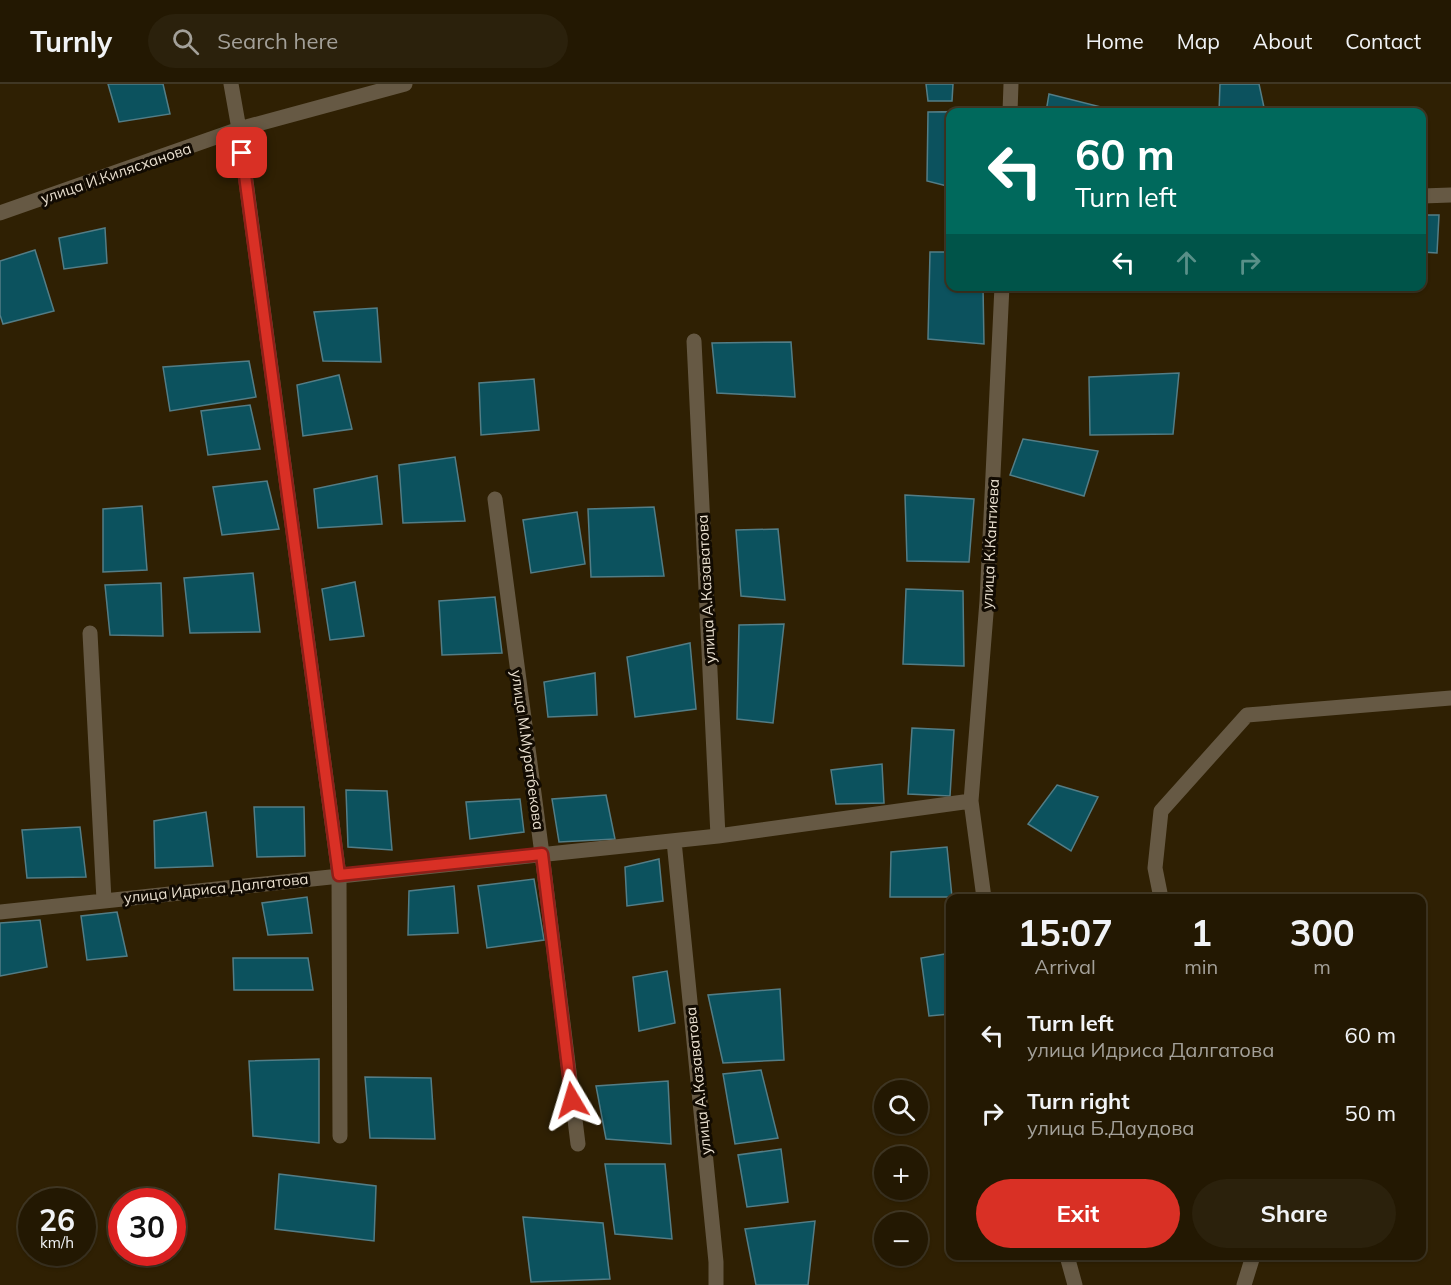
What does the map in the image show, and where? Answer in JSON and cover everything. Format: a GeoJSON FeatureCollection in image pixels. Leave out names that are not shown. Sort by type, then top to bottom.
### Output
{"type":"FeatureCollection","features":[{"type":"Feature","properties":{"kind":"street"},"geometry":{"type":"LineString","coordinates":[[231,84],[239,129],[339,875],[340,1136]]}},
{"type":"Feature","properties":{"kind":"street","name":"улица И.Килясханова"},"geometry":{"type":"LineString","coordinates":[[0,213],[239,129],[405,84]]}},
{"type":"Feature","properties":{"kind":"street"},"geometry":{"type":"LineString","coordinates":[[1010,108],[1011,84]]}},
{"type":"Feature","properties":{"kind":"street"},"geometry":{"type":"LineString","coordinates":[[1426,196],[1451,195]]}},
{"type":"Feature","properties":{"kind":"street","name":"улица К.Кантиева"},"geometry":{"type":"LineString","coordinates":[[983,894],[971,801],[987,601],[1002,291]]}},
{"type":"Feature","properties":{"kind":"street","name":"улица А.Казаватова"},"geometry":{"type":"LineString","coordinates":[[694,341],[718,836]]}},
{"type":"Feature","properties":{"kind":"street","name":"улица М.Муратбекова"},"geometry":{"type":"LineString","coordinates":[[495,499],[578,1144]]}},
{"type":"Feature","properties":{"kind":"street"},"geometry":{"type":"LineString","coordinates":[[90,633],[104,900]]}},
{"type":"Feature","properties":{"kind":"street"},"geometry":{"type":"LineString","coordinates":[[1160,894],[1155,868],[1161,811],[1247,715],[1451,698]]}},
{"type":"Feature","properties":{"kind":"street","name":"улица Идриса Далгатова"},"geometry":{"type":"LineString","coordinates":[[0,912],[718,836],[971,801]]}},
{"type":"Feature","properties":{"kind":"street","name":"улица А.Казаватова"},"geometry":{"type":"LineString","coordinates":[[674,841],[716,1262],[716,1285]]}},
{"type":"Feature","properties":{"kind":"street"},"geometry":{"type":"LineString","coordinates":[[1068,1260],[1075,1285]]}},
{"type":"Feature","properties":{"kind":"street"},"geometry":{"type":"LineString","coordinates":[[1244,1285],[1252,1260]]}},
{"type":"Feature","properties":{"kind":"building"},"geometry":{"type":"Polygon","coordinates":[[[108,84],[163,84],[170,114],[119,122],[108,84]]]}},
{"type":"Feature","properties":{"kind":"building"},"geometry":{"type":"Polygon","coordinates":[[[926,84],[953,84],[952,101],[928,101],[926,84]]]}},
{"type":"Feature","properties":{"kind":"building"},"geometry":{"type":"Polygon","coordinates":[[[1220,84],[1259,84],[1264,108],[1219,108],[1220,84]]]}},
{"type":"Feature","properties":{"kind":"building"},"geometry":{"type":"Polygon","coordinates":[[[1049,94],[1101,107],[1101,108],[1047,108],[1049,94]]]}},
{"type":"Feature","properties":{"kind":"building"},"geometry":{"type":"Polygon","coordinates":[[[928,112],[946,112],[946,186],[927,181],[928,112]]]}},
{"type":"Feature","properties":{"kind":"building"},"geometry":{"type":"Polygon","coordinates":[[[1426,215],[1439,215],[1437,253],[1426,252],[1426,215]]]}},
{"type":"Feature","properties":{"kind":"building"},"geometry":{"type":"Polygon","coordinates":[[[105,228],[107,263],[64,269],[59,238],[105,228]]]}},
{"type":"Feature","properties":{"kind":"building"},"geometry":{"type":"Polygon","coordinates":[[[35,250],[54,311],[3,324],[0,315],[0,261],[35,250]]]}},
{"type":"Feature","properties":{"kind":"building"},"geometry":{"type":"Polygon","coordinates":[[[930,252],[946,252],[946,291],[983,291],[984,344],[928,339],[930,252]]]}},
{"type":"Feature","properties":{"kind":"building"},"geometry":{"type":"Polygon","coordinates":[[[377,308],[381,362],[323,361],[314,312],[377,308]]]}},
{"type":"Feature","properties":{"kind":"building"},"geometry":{"type":"Polygon","coordinates":[[[791,342],[795,397],[717,393],[712,343],[791,342]]]}},
{"type":"Feature","properties":{"kind":"building"},"geometry":{"type":"Polygon","coordinates":[[[249,361],[256,397],[170,411],[163,367],[249,361]]]}},
{"type":"Feature","properties":{"kind":"building"},"geometry":{"type":"Polygon","coordinates":[[[1179,373],[1173,434],[1090,435],[1089,377],[1179,373]]]}},
{"type":"Feature","properties":{"kind":"building"},"geometry":{"type":"Polygon","coordinates":[[[339,375],[352,429],[303,436],[297,385],[339,375]]]}},
{"type":"Feature","properties":{"kind":"building"},"geometry":{"type":"Polygon","coordinates":[[[534,379],[539,430],[481,435],[479,383],[534,379]]]}},
{"type":"Feature","properties":{"kind":"building"},"geometry":{"type":"Polygon","coordinates":[[[250,405],[260,449],[208,455],[201,411],[250,405]]]}},
{"type":"Feature","properties":{"kind":"building"},"geometry":{"type":"Polygon","coordinates":[[[1023,439],[1098,451],[1084,496],[1010,475],[1023,439]]]}},
{"type":"Feature","properties":{"kind":"building"},"geometry":{"type":"Polygon","coordinates":[[[455,457],[465,521],[403,523],[399,465],[455,457]]]}},
{"type":"Feature","properties":{"kind":"building"},"geometry":{"type":"Polygon","coordinates":[[[377,476],[382,524],[318,528],[314,489],[377,476]]]}},
{"type":"Feature","properties":{"kind":"building"},"geometry":{"type":"Polygon","coordinates":[[[267,481],[279,529],[222,535],[213,487],[267,481]]]}},
{"type":"Feature","properties":{"kind":"building"},"geometry":{"type":"Polygon","coordinates":[[[905,495],[974,499],[969,562],[907,561],[905,495]]]}},
{"type":"Feature","properties":{"kind":"building"},"geometry":{"type":"Polygon","coordinates":[[[142,506],[147,570],[103,572],[103,509],[142,506]]]}},
{"type":"Feature","properties":{"kind":"building"},"geometry":{"type":"Polygon","coordinates":[[[654,507],[664,576],[591,577],[588,509],[654,507]]]}},
{"type":"Feature","properties":{"kind":"building"},"geometry":{"type":"Polygon","coordinates":[[[577,512],[585,564],[531,573],[523,520],[577,512]]]}},
{"type":"Feature","properties":{"kind":"building"},"geometry":{"type":"Polygon","coordinates":[[[778,529],[785,600],[741,596],[736,530],[778,529]]]}},
{"type":"Feature","properties":{"kind":"building"},"geometry":{"type":"Polygon","coordinates":[[[253,573],[260,632],[190,633],[184,578],[253,573]]]}},
{"type":"Feature","properties":{"kind":"building"},"geometry":{"type":"Polygon","coordinates":[[[355,582],[364,636],[330,640],[322,589],[355,582]]]}},
{"type":"Feature","properties":{"kind":"building"},"geometry":{"type":"Polygon","coordinates":[[[161,583],[163,636],[110,635],[105,585],[161,583]]]}},
{"type":"Feature","properties":{"kind":"building"},"geometry":{"type":"Polygon","coordinates":[[[906,589],[963,591],[964,666],[903,664],[906,589]]]}},
{"type":"Feature","properties":{"kind":"building"},"geometry":{"type":"Polygon","coordinates":[[[495,597],[502,653],[442,655],[439,601],[495,597]]]}},
{"type":"Feature","properties":{"kind":"building"},"geometry":{"type":"Polygon","coordinates":[[[784,624],[773,723],[737,719],[739,625],[784,624]]]}},
{"type":"Feature","properties":{"kind":"building"},"geometry":{"type":"Polygon","coordinates":[[[690,643],[696,709],[635,717],[627,657],[690,643]]]}},
{"type":"Feature","properties":{"kind":"building"},"geometry":{"type":"Polygon","coordinates":[[[595,673],[597,715],[548,717],[544,682],[595,673]]]}},
{"type":"Feature","properties":{"kind":"building"},"geometry":{"type":"Polygon","coordinates":[[[912,728],[954,730],[950,796],[908,794],[912,728]]]}},
{"type":"Feature","properties":{"kind":"building"},"geometry":{"type":"Polygon","coordinates":[[[882,764],[884,803],[836,804],[831,770],[882,764]]]}},
{"type":"Feature","properties":{"kind":"building"},"geometry":{"type":"Polygon","coordinates":[[[1057,785],[1098,797],[1071,851],[1028,824],[1057,785]]]}},
{"type":"Feature","properties":{"kind":"building"},"geometry":{"type":"Polygon","coordinates":[[[346,790],[387,791],[392,850],[348,847],[346,790]]]}},
{"type":"Feature","properties":{"kind":"building"},"geometry":{"type":"Polygon","coordinates":[[[606,795],[615,839],[559,842],[552,799],[606,795]]]}},
{"type":"Feature","properties":{"kind":"building"},"geometry":{"type":"Polygon","coordinates":[[[520,799],[524,832],[470,839],[466,802],[520,799]]]}},
{"type":"Feature","properties":{"kind":"building"},"geometry":{"type":"Polygon","coordinates":[[[254,807],[304,807],[305,856],[257,857],[254,807]]]}},
{"type":"Feature","properties":{"kind":"building"},"geometry":{"type":"Polygon","coordinates":[[[206,812],[213,866],[155,868],[154,821],[206,812]]]}},
{"type":"Feature","properties":{"kind":"building"},"geometry":{"type":"Polygon","coordinates":[[[80,827],[86,877],[27,878],[22,830],[80,827]]]}},
{"type":"Feature","properties":{"kind":"building"},"geometry":{"type":"Polygon","coordinates":[[[947,847],[952,894],[946,894],[946,897],[890,897],[891,852],[947,847]]]}},
{"type":"Feature","properties":{"kind":"building"},"geometry":{"type":"Polygon","coordinates":[[[659,859],[663,901],[627,906],[625,867],[659,859]]]}},
{"type":"Feature","properties":{"kind":"building"},"geometry":{"type":"Polygon","coordinates":[[[534,879],[544,940],[487,948],[478,886],[534,879]]]}},
{"type":"Feature","properties":{"kind":"building"},"geometry":{"type":"Polygon","coordinates":[[[454,886],[458,933],[408,935],[409,891],[454,886]]]}},
{"type":"Feature","properties":{"kind":"building"},"geometry":{"type":"Polygon","coordinates":[[[307,897],[312,933],[268,935],[262,903],[307,897]]]}},
{"type":"Feature","properties":{"kind":"building"},"geometry":{"type":"Polygon","coordinates":[[[117,912],[127,956],[87,960],[81,916],[117,912]]]}},
{"type":"Feature","properties":{"kind":"building"},"geometry":{"type":"Polygon","coordinates":[[[40,920],[47,967],[0,976],[0,923],[40,920]]]}},
{"type":"Feature","properties":{"kind":"building"},"geometry":{"type":"Polygon","coordinates":[[[946,954],[946,1014],[929,1016],[921,958],[946,954]]]}},
{"type":"Feature","properties":{"kind":"building"},"geometry":{"type":"Polygon","coordinates":[[[233,958],[308,958],[313,990],[234,990],[233,958]]]}},
{"type":"Feature","properties":{"kind":"building"},"geometry":{"type":"Polygon","coordinates":[[[667,971],[675,1023],[639,1031],[633,977],[667,971]]]}},
{"type":"Feature","properties":{"kind":"building"},"geometry":{"type":"Polygon","coordinates":[[[780,989],[784,1060],[723,1063],[708,995],[780,989]]]}},
{"type":"Feature","properties":{"kind":"building"},"geometry":{"type":"Polygon","coordinates":[[[319,1059],[319,1143],[253,1136],[249,1061],[319,1059]]]}},
{"type":"Feature","properties":{"kind":"building"},"geometry":{"type":"Polygon","coordinates":[[[761,1070],[778,1138],[735,1144],[723,1074],[761,1070]]]}},
{"type":"Feature","properties":{"kind":"building"},"geometry":{"type":"Polygon","coordinates":[[[365,1077],[431,1078],[435,1139],[370,1138],[365,1077]]]}},
{"type":"Feature","properties":{"kind":"building"},"geometry":{"type":"Polygon","coordinates":[[[668,1081],[671,1144],[606,1139],[596,1086],[668,1081]]]}},
{"type":"Feature","properties":{"kind":"building"},"geometry":{"type":"Polygon","coordinates":[[[781,1149],[788,1202],[747,1207],[738,1155],[781,1149]]]}},
{"type":"Feature","properties":{"kind":"building"},"geometry":{"type":"Polygon","coordinates":[[[605,1164],[665,1164],[672,1239],[615,1234],[605,1164]]]}},
{"type":"Feature","properties":{"kind":"building"},"geometry":{"type":"Polygon","coordinates":[[[279,1174],[376,1186],[374,1241],[275,1229],[279,1174]]]}},
{"type":"Feature","properties":{"kind":"building"},"geometry":{"type":"Polygon","coordinates":[[[523,1217],[603,1223],[610,1279],[531,1282],[523,1217]]]}},
{"type":"Feature","properties":{"kind":"building"},"geometry":{"type":"Polygon","coordinates":[[[815,1221],[808,1285],[756,1285],[745,1229],[815,1221]]]}},
{"type":"Feature","properties":{"kind":"route"},"geometry":{"type":"LineString","coordinates":[[242,153],[339,875],[542,854],[572,1100]]}}]}
